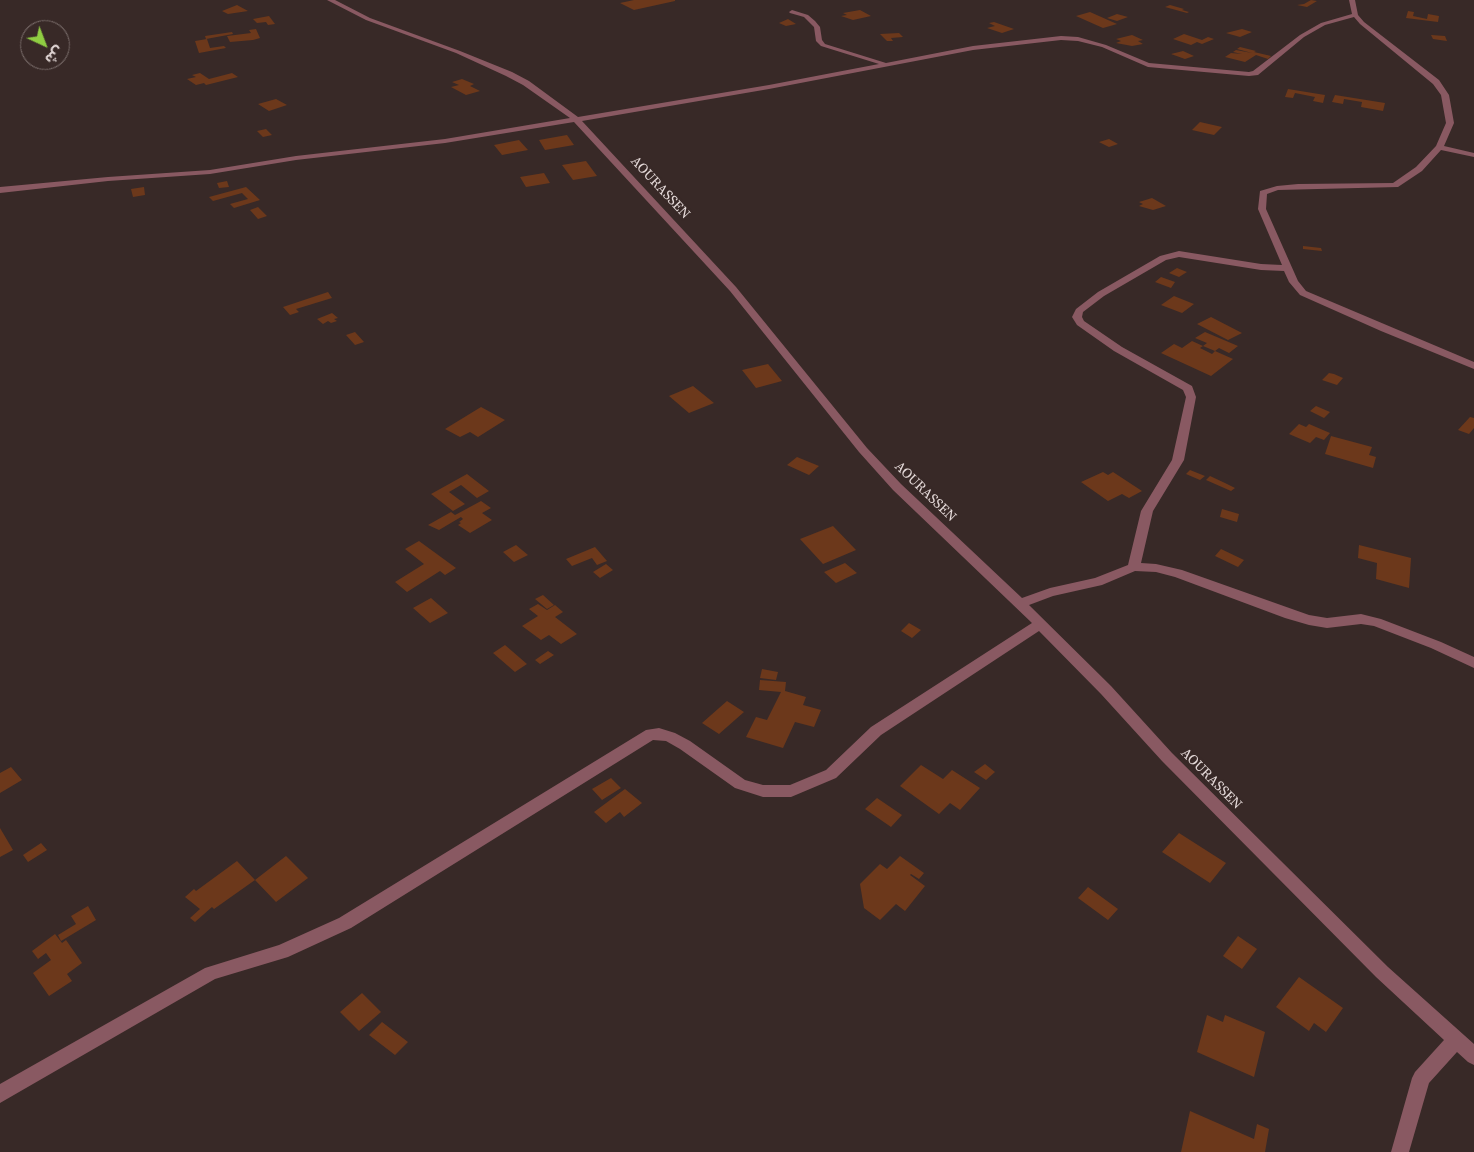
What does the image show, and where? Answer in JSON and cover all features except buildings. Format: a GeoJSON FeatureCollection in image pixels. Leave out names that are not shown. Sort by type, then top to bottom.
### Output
{"type":"FeatureCollection","features":[{"type":"Feature","properties":{"kind":"street","name":"AOURASSEN"},"geometry":{"type":"LineString","coordinates":[[330,0],[368,19],[458,52],[509,74],[526,83],[576,119],[733,289],[885,475],[1020,604],[1106,690],[1167,756],[1382,972],[1474,1056]]}},
{"type":"Feature","properties":{"kind":"street"},"geometry":{"type":"LineString","coordinates":[[1352,0],[1355,15],[1370,30],[1436,82],[1445,96],[1450,122],[1439,147],[1419,169],[1395,185],[1277,188],[1263,194],[1262,209],[1294,282],[1303,293],[1317,301],[1474,366]]}},
{"type":"Feature","properties":{"kind":"street"},"geometry":{"type":"LineString","coordinates":[[792,12],[806,16],[813,22],[817,27],[819,41],[823,45],[886,63]]}},
{"type":"Feature","properties":{"kind":"street"},"geometry":{"type":"LineString","coordinates":[[0,190],[108,179],[210,172],[296,158],[445,141],[769,87],[886,63],[973,48],[1071,38],[1104,46],[1148,65],[1249,74],[1255,73],[1287,46],[1323,24],[1355,15]]}},
{"type":"Feature","properties":{"kind":"street"},"geometry":{"type":"LineString","coordinates":[[1439,147],[1474,155]]}},
{"type":"Feature","properties":{"kind":"street"},"geometry":{"type":"LineString","coordinates":[[1134,567],[1147,511],[1178,460],[1191,397],[1188,388],[1118,350],[1080,323],[1077,317],[1079,311],[1102,294],[1163,258],[1179,254],[1262,267],[1288,268]]}},
{"type":"Feature","properties":{"kind":"street"},"geometry":{"type":"LineString","coordinates":[[1020,604],[1050,592],[1098,582],[1134,567],[1156,568],[1178,573],[1290,615],[1309,620],[1328,623],[1361,619],[1376,622],[1474,663]]}},
{"type":"Feature","properties":{"kind":"street"},"geometry":{"type":"LineString","coordinates":[[0,1094],[211,973],[282,952],[345,923],[650,734],[670,737],[685,745],[740,784],[763,791],[791,791],[831,774],[876,731],[1039,625]]}},
{"type":"Feature","properties":{"kind":"street"},"geometry":{"type":"LineString","coordinates":[[1400,1152],[1421,1078],[1456,1040]]}}]}
